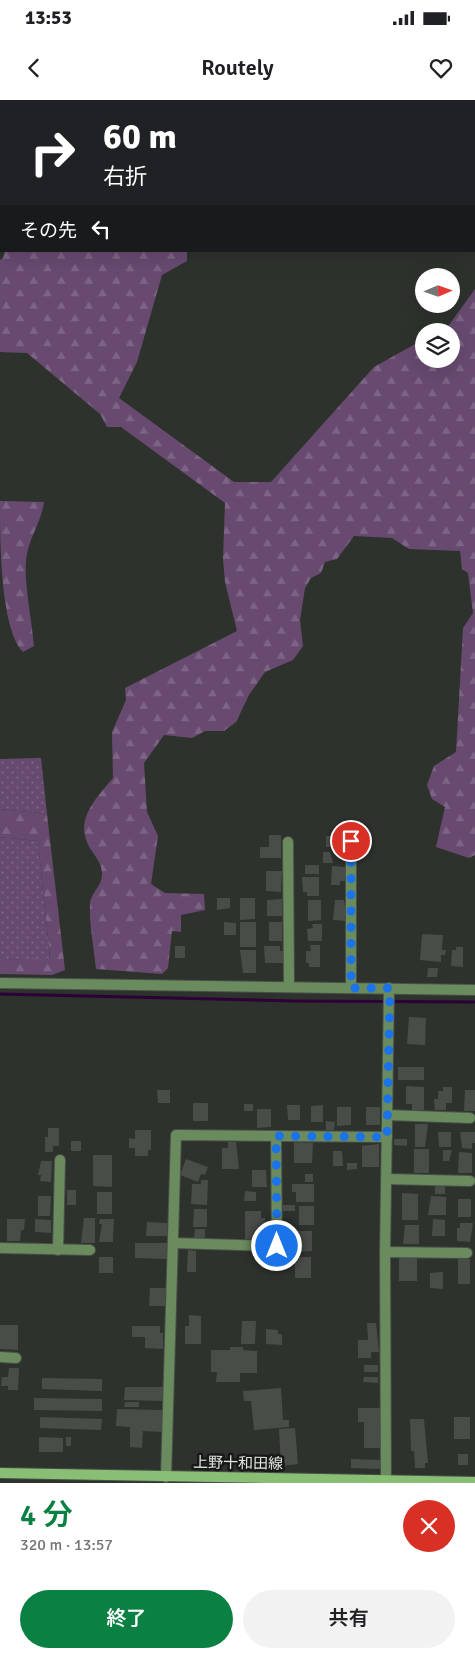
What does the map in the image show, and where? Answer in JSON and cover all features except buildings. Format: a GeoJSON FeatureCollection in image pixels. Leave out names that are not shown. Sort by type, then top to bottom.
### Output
{"type":"FeatureCollection","features":[{"type":"Feature","properties":{"kind":"main road","name":"上野十和田線"},"geometry":{"type":"LineString","coordinates":[[0,1473],[98,1479],[166,1476],[393,1482],[475,1482]]}},
{"type":"Feature","properties":{"kind":"street"},"geometry":{"type":"LineString","coordinates":[[351,841],[351,988]]}},
{"type":"Feature","properties":{"kind":"street"},"geometry":{"type":"LineString","coordinates":[[288,842],[289,986]]}},
{"type":"Feature","properties":{"kind":"street"},"geometry":{"type":"LineString","coordinates":[[0,983],[351,988],[389,997],[475,990]]}},
{"type":"Feature","properties":{"kind":"street"},"geometry":{"type":"LineString","coordinates":[[389,997],[385,1252],[393,1482]]}},
{"type":"Feature","properties":{"kind":"street"},"geometry":{"type":"LineString","coordinates":[[387,1115],[470,1118]]}},
{"type":"Feature","properties":{"kind":"street"},"geometry":{"type":"LineString","coordinates":[[166,1476],[176,1135],[387,1137]]}},
{"type":"Feature","properties":{"kind":"street"},"geometry":{"type":"LineString","coordinates":[[173,1243],[277,1246],[276,1136]]}},
{"type":"Feature","properties":{"kind":"street"},"geometry":{"type":"LineString","coordinates":[[58,1250],[60,1160]]}},
{"type":"Feature","properties":{"kind":"street"},"geometry":{"type":"LineString","coordinates":[[386,1179],[470,1180]]}},
{"type":"Feature","properties":{"kind":"street"},"geometry":{"type":"LineString","coordinates":[[0,1248],[90,1250]]}},
{"type":"Feature","properties":{"kind":"street"},"geometry":{"type":"LineString","coordinates":[[385,1252],[467,1253]]}},
{"type":"Feature","properties":{"kind":"street"},"geometry":{"type":"LineString","coordinates":[[0,1357],[16,1358]]}},
{"type":"Feature","properties":{"kind":"green space"},"geometry":{"type":"Polygon","coordinates":[[[5,252],[187,252],[187,261],[162,275],[137,362],[119,398],[234,482],[271,482],[374,367],[415,344],[415,368],[460,368],[460,323],[450,323],[458,313],[460,313],[460,310],[475,289],[475,855],[469,858],[436,847],[445,807],[432,799],[427,785],[434,766],[456,752],[463,628],[473,613],[468,573],[462,569],[460,551],[409,549],[392,538],[354,536],[337,559],[325,562],[321,573],[311,578],[305,588],[300,620],[303,646],[293,660],[265,672],[249,695],[236,722],[224,731],[205,731],[192,738],[164,735],[144,763],[147,812],[158,836],[151,884],[165,893],[204,894],[205,910],[181,915],[181,932],[172,931],[168,968],[162,974],[96,969],[90,904],[92,896],[101,882],[102,873],[100,864],[87,842],[84,824],[96,799],[113,778],[112,732],[126,700],[125,688],[237,631],[225,582],[223,559],[225,503],[121,427],[107,427],[100,414],[27,353],[0,352],[0,260],[3,258],[5,252]]]}},
{"type":"Feature","properties":{"kind":"green space"},"geometry":{"type":"Polygon","coordinates":[[[0,501],[44,502],[29,545],[26,561],[27,591],[34,646],[23,652],[15,640],[6,604],[1,559],[0,501]]]}},
{"type":"Feature","properties":{"kind":"green space"},"geometry":{"type":"Polygon","coordinates":[[[41,758],[47,814],[0,809],[0,759],[41,758]]]}},
{"type":"Feature","properties":{"kind":"green space"},"geometry":{"type":"Polygon","coordinates":[[[0,809],[47,814],[65,970],[52,975],[0,974],[0,960],[50,958],[38,841],[0,837],[0,809]]]}},
{"type":"Feature","properties":{"kind":"green space"},"geometry":{"type":"Polygon","coordinates":[[[0,837],[38,841],[50,959],[0,960],[0,837]]]}},
{"type":"Feature","properties":{"kind":"waterway"},"geometry":{"type":"LineString","coordinates":[[0,994],[294,1001],[475,1002]]}},
{"type":"Feature","properties":{"kind":"route"},"geometry":{"type":"LineString","coordinates":[[277,1246],[276,1136],[387,1137],[390,988],[351,988],[351,841]]}}]}
